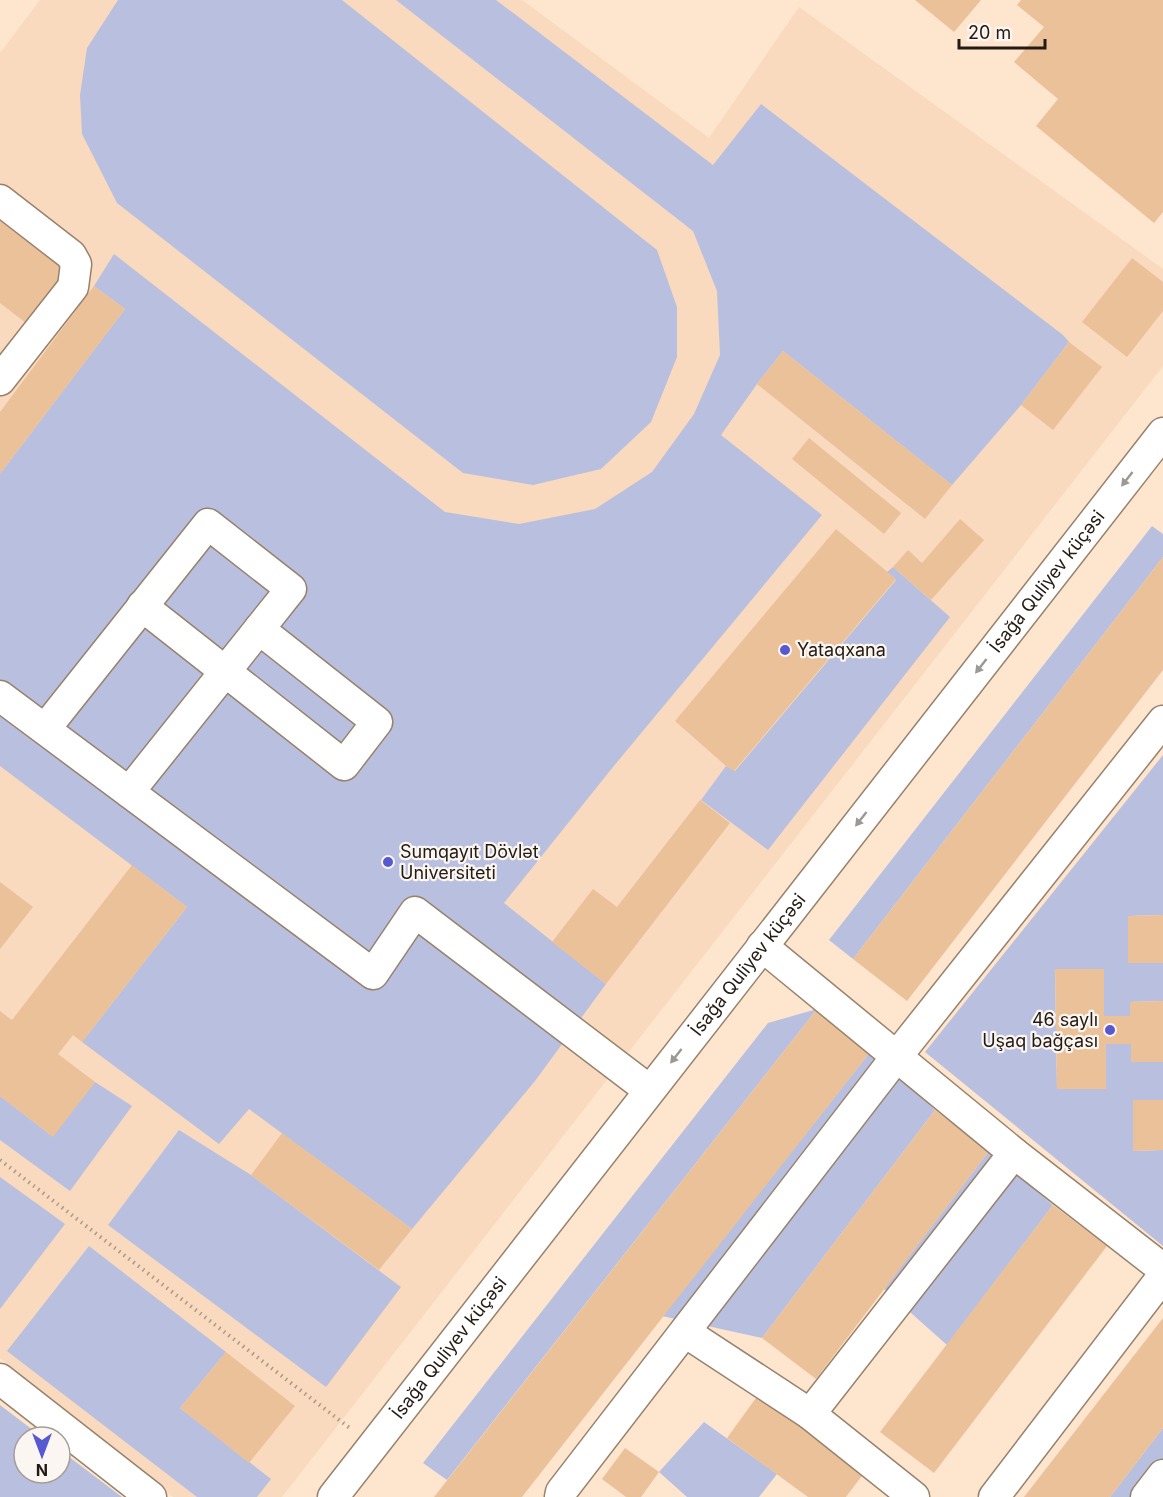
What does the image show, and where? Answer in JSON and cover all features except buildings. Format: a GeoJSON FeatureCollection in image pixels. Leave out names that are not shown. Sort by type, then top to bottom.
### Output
{"type":"FeatureCollection","features":[{"type":"Feature","properties":{"kind":"street"},"geometry":{"type":"LineString","coordinates":[[0,200],[70,255],[76,264],[76,273],[73,287],[0,380]]}},
{"type":"Feature","properties":{"kind":"street","name":"İsağa Quliyev küçəsi"},"geometry":{"type":"LineString","coordinates":[[333,1497],[1163,433]]}},
{"type":"Feature","properties":{"kind":"street"},"geometry":{"type":"LineString","coordinates":[[45,729],[208,524],[291,589],[129,792]]}},
{"type":"Feature","properties":{"kind":"street"},"geometry":{"type":"LineString","coordinates":[[142,606],[344,765],[377,722],[259,629]]}},
{"type":"Feature","properties":{"kind":"street"},"geometry":{"type":"LineString","coordinates":[[0,696],[373,974],[415,912],[649,1090]]}},
{"type":"Feature","properties":{"kind":"street"},"geometry":{"type":"LineString","coordinates":[[560,1497],[561,1492],[897,1056],[1163,721]]}},
{"type":"Feature","properties":{"kind":"street"},"geometry":{"type":"LineString","coordinates":[[762,946],[1014,1153],[1163,1269]]}},
{"type":"Feature","properties":{"kind":"street"},"geometry":{"type":"LineString","coordinates":[[810,1414],[1014,1153]]}},
{"type":"Feature","properties":{"kind":"street"},"geometry":{"type":"LineString","coordinates":[[994,1497],[1163,1276]]}},
{"type":"Feature","properties":{"kind":"street"},"geometry":{"type":"LineString","coordinates":[[685,1332],[810,1414],[914,1497]]}},
{"type":"Feature","properties":{"kind":"street"},"geometry":{"type":"LineString","coordinates":[[0,1379],[151,1497]]}},
{"type":"Feature","properties":{"kind":"street"},"geometry":{"type":"LineString","coordinates":[[1146,1497],[1163,1475]]}},
{"type":"Feature","properties":{"kind":"path"},"geometry":{"type":"LineString","coordinates":[[0,1160],[373,1446]]}},
{"type":"Feature","properties":{"kind":"shaded area","name":"Sumqayıt Dövlət Universiteti"},"geometry":{"type":"Polygon","coordinates":[[[40,0],[522,0],[709,138],[799,7],[1163,269],[1163,366],[282,1497],[173,1497],[0,1358],[0,53],[40,0]]]}},
{"type":"Feature","properties":{"kind":"shaded area"},"geometry":{"type":"Polygon","coordinates":[[[118,0],[342,0],[657,250],[677,307],[677,357],[651,422],[601,469],[533,485],[463,473],[117,203],[82,134],[80,95],[87,48],[118,0]]]}},
{"type":"Feature","properties":{"kind":"shaded area"},"geometry":{"type":"Polygon","coordinates":[[[396,0],[496,0],[713,165],[761,104],[1063,335],[1069,342],[1021,405],[952,485],[783,351],[757,384],[721,435],[822,515],[613,767],[504,903],[606,984],[535,1081],[412,1229],[249,1109],[219,1144],[82,1042],[187,907],[0,766],[0,474],[125,309],[94,286],[114,254],[445,512],[519,524],[595,509],[652,472],[694,414],[720,355],[717,291],[693,231],[396,0]]]}},
{"type":"Feature","properties":{"kind":"shaded area"},"geometry":{"type":"Polygon","coordinates":[[[1152,526],[1163,534],[1163,557],[853,959],[829,940],[1152,526]]]}},
{"type":"Feature","properties":{"kind":"shaded area"},"geometry":{"type":"Polygon","coordinates":[[[893,567],[950,617],[768,850],[701,800],[726,766],[735,771],[896,580],[887,572],[893,567]]]}},
{"type":"Feature","properties":{"kind":"shaded area"},"geometry":{"type":"Polygon","coordinates":[[[1163,755],[1163,915],[1128,916],[1128,963],[1163,963],[1163,1001],[1130,1002],[1130,1016],[1104,1016],[1103,969],[1055,970],[1057,1089],[1106,1088],[1106,1044],[1131,1044],[1131,1062],[1163,1062],[1163,1100],[1133,1100],[1133,1151],[1163,1150],[1163,1246],[925,1052],[1163,755]]]}},
{"type":"Feature","properties":{"kind":"shaded area"},"geometry":{"type":"Polygon","coordinates":[[[817,1009],[447,1480],[423,1463],[768,1023],[817,1009]]]}},
{"type":"Feature","properties":{"kind":"shaded area"},"geometry":{"type":"Polygon","coordinates":[[[871,1051],[935,1110],[762,1338],[662,1316],[871,1051]]]}},
{"type":"Feature","properties":{"kind":"shaded area"},"geometry":{"type":"Polygon","coordinates":[[[95,1082],[132,1106],[70,1191],[0,1140],[0,1096],[52,1136],[95,1082]]]}},
{"type":"Feature","properties":{"kind":"shaded area"},"geometry":{"type":"Polygon","coordinates":[[[179,1130],[251,1175],[401,1287],[326,1387],[108,1225],[179,1130]]]}},
{"type":"Feature","properties":{"kind":"shaded area"},"geometry":{"type":"Polygon","coordinates":[[[989,1151],[1053,1205],[947,1345],[884,1289],[989,1151]]]}},
{"type":"Feature","properties":{"kind":"shaded area"},"geometry":{"type":"Polygon","coordinates":[[[0,1177],[65,1224],[0,1309],[0,1177]]]}},
{"type":"Feature","properties":{"kind":"shaded area"},"geometry":{"type":"Polygon","coordinates":[[[89,1246],[226,1352],[180,1408],[271,1479],[257,1497],[197,1497],[7,1351],[89,1246]]]}},
{"type":"Feature","properties":{"kind":"shaded area"},"geometry":{"type":"Polygon","coordinates":[[[0,1405],[26,1425],[12,1425],[12,1485],[72,1485],[72,1459],[122,1497],[0,1497],[0,1405]]]}},
{"type":"Feature","properties":{"kind":"shaded area"},"geometry":{"type":"Polygon","coordinates":[[[704,1422],[777,1474],[759,1497],[687,1497],[659,1472],[704,1422]]]}},
{"type":"Feature","properties":{"kind":"shaded area"},"geometry":{"type":"Polygon","coordinates":[[[1163,1428],[1163,1497],[1110,1497],[1163,1428]]]}},
{"type":"Feature","properties":{"kind":"place","name":"Yataqxana"},"geometry":{"type":"Point","coordinates":[785,650]}},
{"type":"Feature","properties":{"kind":"place","name":"Sumqayıt Dövlət Universiteti"},"geometry":{"type":"Point","coordinates":[388,862]}},
{"type":"Feature","properties":{"kind":"place","name":"46 saylı Uşaq bağçası"},"geometry":{"type":"Point","coordinates":[1110,1030]}}]}
